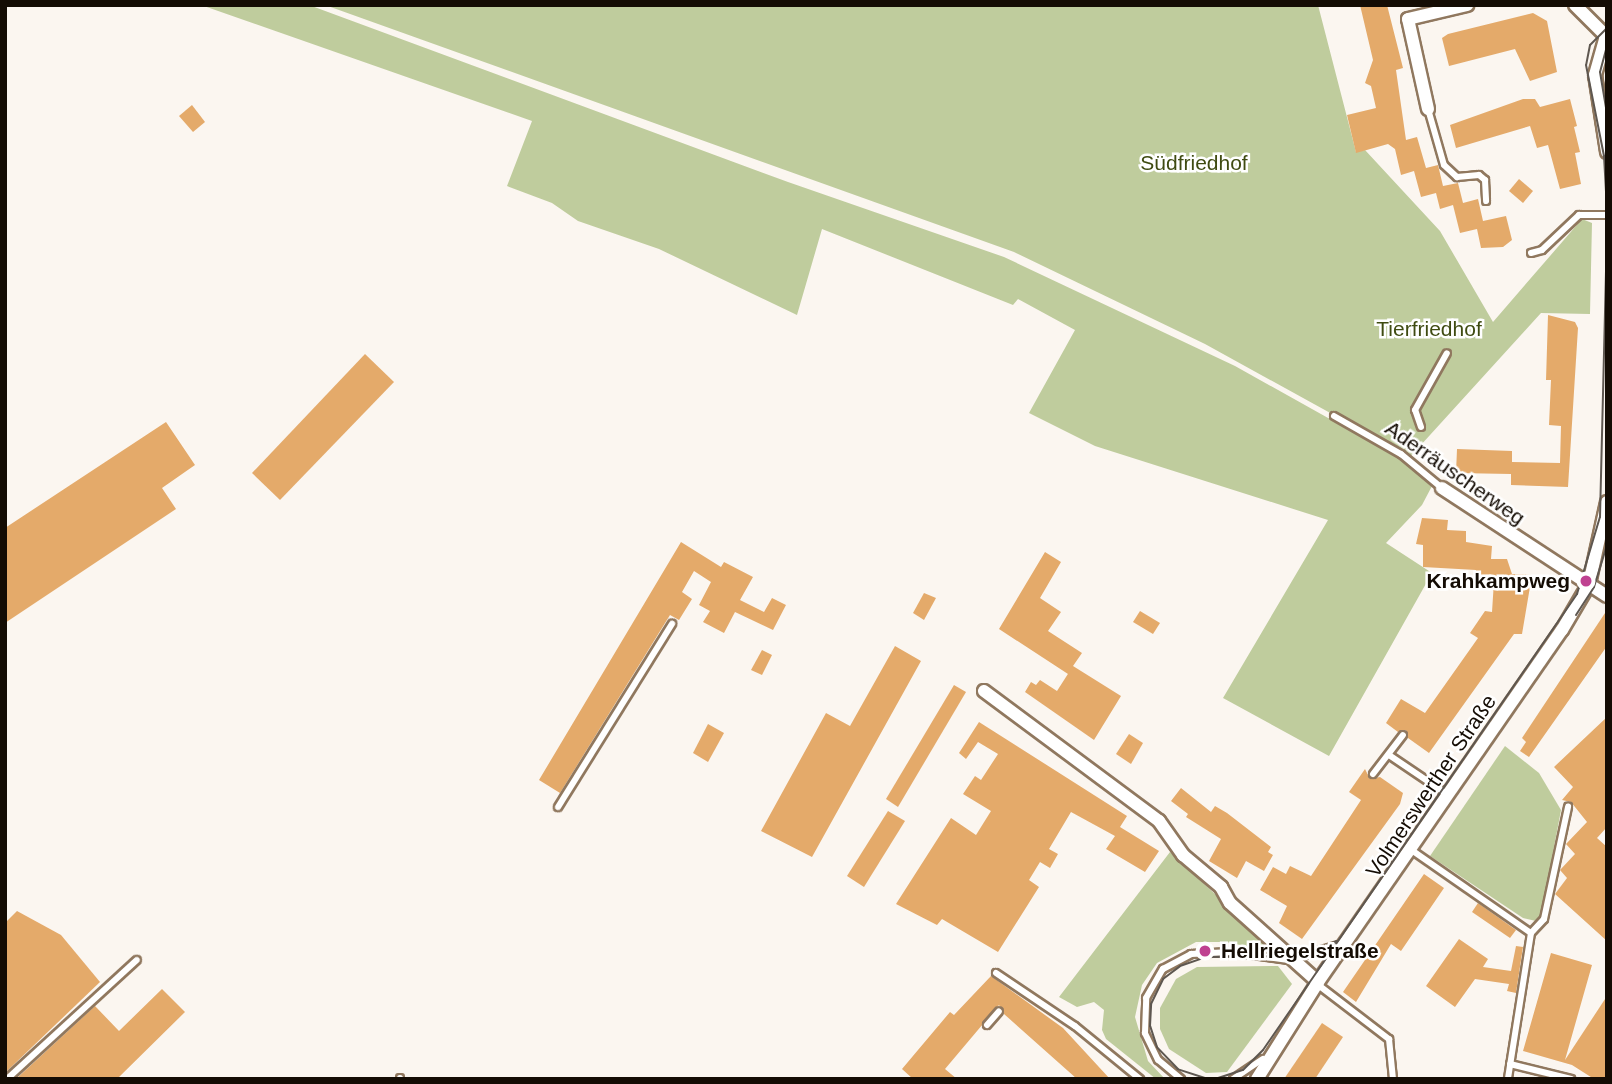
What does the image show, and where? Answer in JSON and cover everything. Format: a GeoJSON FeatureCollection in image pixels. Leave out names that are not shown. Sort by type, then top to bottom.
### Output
{"type":"FeatureCollection","features":[{"type":"Feature","properties":{"kind":"street"},"geometry":{"type":"LineString","coordinates":[[1404,5],[1428,109]]}},
{"type":"Feature","properties":{"kind":"street"},"geometry":{"type":"LineString","coordinates":[[1408,19],[1466,5]]}},
{"type":"Feature","properties":{"kind":"street"},"geometry":{"type":"LineString","coordinates":[[1575,5],[1606,36],[1596,62],[1607,152]]}},
{"type":"Feature","properties":{"kind":"street","name":"Aderräuscherweg"},"geometry":{"type":"LineString","coordinates":[[1442,488],[1589,584]]}},
{"type":"Feature","properties":{"kind":"street","name":"Volmerswerther Straße"},"geometry":{"type":"LineString","coordinates":[[1256,1079],[1317,983],[1352,938],[1589,584],[1607,502]]}},
{"type":"Feature","properties":{"kind":"street"},"geometry":{"type":"LineString","coordinates":[[1589,584],[1607,596]]}},
{"type":"Feature","properties":{"kind":"street"},"geometry":{"type":"LineString","coordinates":[[984,691],[1159,821],[1183,855],[1317,983]]}},
{"type":"Feature","properties":{"kind":"lane"},"geometry":{"type":"LineString","coordinates":[[1428,109],[1444,165],[1457,177],[1479,175],[1485,180],[1486,201]]}},
{"type":"Feature","properties":{"kind":"lane"},"geometry":{"type":"LineString","coordinates":[[1531,253],[1542,250],[1579,215],[1607,215]]}},
{"type":"Feature","properties":{"kind":"lane"},"geometry":{"type":"LineString","coordinates":[[1421,427],[1415,410],[1447,353]]}},
{"type":"Feature","properties":{"kind":"lane","name":"Aderräuscherweg"},"geometry":{"type":"LineString","coordinates":[[1334,416],[1401,454],[1442,488]]}},
{"type":"Feature","properties":{"kind":"lane"},"geometry":{"type":"LineString","coordinates":[[558,807],[671,624]]}},
{"type":"Feature","properties":{"kind":"lane"},"geometry":{"type":"LineString","coordinates":[[1373,774],[1403,735]]}},
{"type":"Feature","properties":{"kind":"lane"},"geometry":{"type":"LineString","coordinates":[[1389,755],[1448,795]]}},
{"type":"Feature","properties":{"kind":"lane"},"geometry":{"type":"LineString","coordinates":[[1508,1079],[1531,933],[1544,919],[1568,807]]}},
{"type":"Feature","properties":{"kind":"lane"},"geometry":{"type":"LineString","coordinates":[[1410,849],[1531,933]]}},
{"type":"Feature","properties":{"kind":"lane"},"geometry":{"type":"LineString","coordinates":[[1181,1079],[1158,1060],[1145,1033],[1146,999],[1163,969],[1191,954],[1214,951],[1293,960],[1352,938]]}},
{"type":"Feature","properties":{"kind":"lane"},"geometry":{"type":"LineString","coordinates":[[7,1079],[137,960]]}},
{"type":"Feature","properties":{"kind":"lane"},"geometry":{"type":"LineString","coordinates":[[996,973],[1140,1079]]}},
{"type":"Feature","properties":{"kind":"lane"},"geometry":{"type":"LineString","coordinates":[[1317,983],[1389,1039],[1393,1079]]}},
{"type":"Feature","properties":{"kind":"lane"},"geometry":{"type":"LineString","coordinates":[[987,1025],[999,1011]]}},
{"type":"Feature","properties":{"kind":"lane"},"geometry":{"type":"LineString","coordinates":[[1233,1079],[1260,1063],[1285,1034]]}},
{"type":"Feature","properties":{"kind":"lane"},"geometry":{"type":"LineString","coordinates":[[1510,1064],[1572,1079]]}},
{"type":"Feature","properties":{"kind":"green space"},"geometry":{"type":"Polygon","coordinates":[[[201,5],[309,5],[788,182],[1004,257],[1235,366],[1396,456],[1432,486],[1422,505],[1386,543],[1432,573],[1329,756],[1223,698],[1328,520],[1095,446],[1029,413],[1075,330],[1018,299],[1013,305],[822,229],[797,315],[659,249],[578,221],[552,203],[507,186],[532,121],[201,5]]]}},
{"type":"Feature","properties":{"kind":"green space","name":"Südfriedhof"},"geometry":{"type":"Polygon","coordinates":[[[325,5],[1318,5],[1356,152],[1365,150],[1440,231],[1493,322],[1582,219],[1592,223],[1590,314],[1541,313],[1410,457],[1205,344],[1014,252],[325,5]]]}},
{"type":"Feature","properties":{"kind":"green space"},"geometry":{"type":"Polygon","coordinates":[[[1505,746],[1539,773],[1561,810],[1541,916],[1536,921],[1523,918],[1430,856],[1505,746]]]}},
{"type":"Feature","properties":{"kind":"green space"},"geometry":{"type":"Polygon","coordinates":[[[1170,852],[1278,953],[1226,942],[1196,942],[1157,963],[1142,985],[1135,1017],[1148,1061],[1165,1079],[1156,1079],[1106,1039],[1102,1030],[1104,1010],[1094,1002],[1077,1007],[1059,997],[1170,852]]]}},
{"type":"Feature","properties":{"kind":"green space"},"geometry":{"type":"Polygon","coordinates":[[[1278,966],[1292,984],[1227,1072],[1206,1073],[1169,1049],[1160,1029],[1160,1008],[1176,979],[1197,967],[1278,966]]]}},
{"type":"Feature","properties":{"kind":"building"},"geometry":{"type":"Polygon","coordinates":[[[1360,5],[1387,5],[1403,68],[1396,70],[1406,140],[1417,137],[1426,168],[1438,165],[1443,186],[1458,183],[1463,203],[1478,199],[1483,221],[1506,216],[1512,240],[1503,247],[1481,248],[1477,229],[1460,233],[1453,205],[1440,209],[1436,193],[1421,197],[1414,171],[1401,175],[1395,149],[1388,144],[1356,153],[1347,115],[1376,108],[1371,86],[1365,83],[1373,60],[1360,5]]]}},
{"type":"Feature","properties":{"kind":"building"},"geometry":{"type":"Polygon","coordinates":[[[1533,13],[1547,21],[1557,72],[1530,81],[1515,49],[1449,66],[1442,38],[1448,34],[1533,13]]]}},
{"type":"Feature","properties":{"kind":"building"},"geometry":{"type":"Polygon","coordinates":[[[1523,99],[1535,99],[1540,107],[1570,99],[1577,126],[1574,127],[1580,152],[1575,153],[1581,184],[1560,189],[1548,145],[1537,148],[1530,126],[1456,148],[1450,125],[1523,99]]]}},
{"type":"Feature","properties":{"kind":"building"},"geometry":{"type":"Polygon","coordinates":[[[192,105],[205,122],[193,132],[179,116],[192,105]]]}},
{"type":"Feature","properties":{"kind":"building"},"geometry":{"type":"Polygon","coordinates":[[[1519,179],[1533,191],[1523,203],[1509,191],[1519,179]]]}},
{"type":"Feature","properties":{"kind":"building"},"geometry":{"type":"Polygon","coordinates":[[[1548,315],[1575,322],[1578,328],[1568,487],[1511,485],[1511,474],[1456,473],[1457,449],[1512,451],[1512,462],[1560,463],[1561,426],[1549,425],[1551,380],[1546,380],[1548,315]]]}},
{"type":"Feature","properties":{"kind":"building"},"geometry":{"type":"Polygon","coordinates":[[[365,354],[394,382],[280,500],[252,473],[365,354]]]}},
{"type":"Feature","properties":{"kind":"building"},"geometry":{"type":"Polygon","coordinates":[[[166,422],[195,465],[162,488],[176,509],[5,623],[5,528],[166,422]]]}},
{"type":"Feature","properties":{"kind":"building"},"geometry":{"type":"Polygon","coordinates":[[[1422,518],[1448,520],[1447,530],[1466,531],[1466,542],[1492,546],[1491,559],[1507,559],[1512,574],[1532,575],[1522,634],[1514,634],[1429,753],[1408,738],[1406,730],[1398,732],[1386,723],[1401,699],[1425,713],[1478,638],[1470,633],[1485,611],[1492,612],[1494,581],[1475,581],[1476,570],[1423,567],[1423,545],[1416,544],[1422,518]]]}},
{"type":"Feature","properties":{"kind":"building"},"geometry":{"type":"Polygon","coordinates":[[[681,542],[721,567],[724,562],[753,577],[740,600],[764,612],[772,598],[786,605],[773,630],[735,612],[724,633],[703,622],[710,611],[699,605],[711,582],[694,571],[682,592],[692,599],[679,620],[670,615],[560,793],[539,780],[681,542]]]}},
{"type":"Feature","properties":{"kind":"building"},"geometry":{"type":"Polygon","coordinates":[[[1045,552],[1061,562],[1040,598],[1061,612],[1048,631],[1082,653],[1073,666],[1121,696],[1094,740],[1025,692],[1031,682],[1036,685],[1040,680],[1057,691],[1068,674],[999,629],[1045,552]]]}},
{"type":"Feature","properties":{"kind":"building"},"geometry":{"type":"Polygon","coordinates":[[[924,593],[936,598],[924,620],[913,613],[924,593]]]}},
{"type":"Feature","properties":{"kind":"building"},"geometry":{"type":"Polygon","coordinates":[[[1607,610],[1607,646],[1529,757],[1520,751],[1526,742],[1522,738],[1607,610]]]}},
{"type":"Feature","properties":{"kind":"building"},"geometry":{"type":"Polygon","coordinates":[[[1140,611],[1160,623],[1153,634],[1133,622],[1140,611]]]}},
{"type":"Feature","properties":{"kind":"building"},"geometry":{"type":"Polygon","coordinates":[[[895,646],[921,661],[812,857],[761,831],[826,713],[850,726],[895,646]]]}},
{"type":"Feature","properties":{"kind":"building"},"geometry":{"type":"Polygon","coordinates":[[[762,650],[772,655],[762,675],[751,670],[762,650]]]}},
{"type":"Feature","properties":{"kind":"building"},"geometry":{"type":"Polygon","coordinates":[[[954,685],[966,692],[898,807],[886,799],[954,685]]]}},
{"type":"Feature","properties":{"kind":"building"},"geometry":{"type":"Polygon","coordinates":[[[1607,717],[1607,827],[1597,838],[1607,847],[1607,941],[1555,894],[1567,878],[1560,870],[1575,854],[1566,844],[1587,822],[1571,802],[1562,800],[1573,787],[1554,767],[1607,717]]]}},
{"type":"Feature","properties":{"kind":"building"},"geometry":{"type":"Polygon","coordinates":[[[979,722],[1127,816],[1120,827],[1159,851],[1145,872],[1106,849],[1115,836],[1071,812],[1049,849],[1058,854],[1050,868],[1040,862],[1029,880],[1039,887],[998,952],[942,919],[937,925],[896,904],[951,818],[976,835],[991,811],[963,794],[975,776],[981,780],[998,754],[978,742],[966,759],[959,753],[979,722]]]}},
{"type":"Feature","properties":{"kind":"building"},"geometry":{"type":"Polygon","coordinates":[[[708,724],[724,733],[708,762],[693,753],[708,724]]]}},
{"type":"Feature","properties":{"kind":"building"},"geometry":{"type":"Polygon","coordinates":[[[1129,734],[1143,743],[1131,764],[1116,754],[1129,734]]]}},
{"type":"Feature","properties":{"kind":"building"},"geometry":{"type":"Polygon","coordinates":[[[1365,769],[1370,779],[1380,777],[1403,793],[1400,804],[1302,939],[1279,923],[1287,906],[1260,890],[1273,867],[1286,874],[1290,866],[1311,876],[1361,800],[1349,792],[1365,769]]]}},
{"type":"Feature","properties":{"kind":"building"},"geometry":{"type":"Polygon","coordinates":[[[1181,788],[1211,812],[1215,806],[1227,813],[1271,847],[1268,852],[1273,855],[1264,871],[1246,861],[1237,878],[1209,861],[1221,839],[1186,817],[1188,814],[1171,801],[1181,788]]]}},
{"type":"Feature","properties":{"kind":"building"},"geometry":{"type":"Polygon","coordinates":[[[888,811],[905,821],[864,887],[847,876],[888,811]]]}},
{"type":"Feature","properties":{"kind":"building"},"geometry":{"type":"Polygon","coordinates":[[[1424,874],[1444,888],[1401,951],[1391,944],[1356,1002],[1343,992],[1424,874]]]}},
{"type":"Feature","properties":{"kind":"building"},"geometry":{"type":"Polygon","coordinates":[[[1478,903],[1516,930],[1510,938],[1472,912],[1478,903]]]}},
{"type":"Feature","properties":{"kind":"building"},"geometry":{"type":"Polygon","coordinates":[[[17,911],[61,935],[100,982],[5,1073],[5,923],[17,911]]]}},
{"type":"Feature","properties":{"kind":"building"},"geometry":{"type":"Polygon","coordinates":[[[1459,939],[1488,959],[1483,967],[1511,971],[1516,946],[1523,947],[1516,993],[1507,991],[1509,984],[1475,979],[1455,1007],[1426,986],[1459,939]]]}},
{"type":"Feature","properties":{"kind":"building"},"geometry":{"type":"Polygon","coordinates":[[[1551,953],[1592,965],[1565,1060],[1607,996],[1607,1079],[1594,1079],[1572,1065],[1523,1051],[1551,953]]]}},
{"type":"Feature","properties":{"kind":"building"},"geometry":{"type":"Polygon","coordinates":[[[991,976],[1063,1028],[1110,1079],[1077,1079],[1004,1014],[999,1005],[945,1069],[957,1079],[913,1079],[902,1069],[950,1012],[954,1015],[991,976]]]}},
{"type":"Feature","properties":{"kind":"building"},"geometry":{"type":"Polygon","coordinates":[[[162,989],[185,1012],[117,1079],[16,1079],[95,1006],[119,1031],[162,989]]]}},
{"type":"Feature","properties":{"kind":"building"},"geometry":{"type":"Polygon","coordinates":[[[1322,1023],[1343,1037],[1315,1079],[1284,1079],[1322,1023]]]}},
{"type":"Feature","properties":{"kind":"tram line"},"geometry":{"type":"LineString","coordinates":[[1607,28],[1590,45],[1586,65],[1604,156],[1607,210]]}},
{"type":"Feature","properties":{"kind":"tram line"},"geometry":{"type":"LineString","coordinates":[[1607,46],[1600,72],[1607,114]]}},
{"type":"Feature","properties":{"kind":"tram line"},"geometry":{"type":"LineString","coordinates":[[1215,1079],[1243,1070],[1263,1050],[1577,594],[1600,517],[1607,223]]}},
{"type":"Feature","properties":{"kind":"tram line"},"geometry":{"type":"LineString","coordinates":[[1576,615],[1594,587],[1607,545]]}},
{"type":"Feature","properties":{"kind":"tram line"},"geometry":{"type":"LineString","coordinates":[[1208,1079],[1178,1069],[1157,1047],[1150,1026],[1151,1004],[1163,979],[1180,966],[1206,957],[1300,956],[1337,941]]}},
{"type":"Feature","properties":{"kind":"place","name":"Krahkampweg"},"geometry":{"type":"Point","coordinates":[1586,581]}},
{"type":"Feature","properties":{"kind":"place","name":"Hellriegelstraße"},"geometry":{"type":"Point","coordinates":[1205,951]}},
{"type":"Feature","properties":{"kind":"park label","name":"Tierfriedhof"},"geometry":{"type":"Point","coordinates":[1429,329]}}]}
